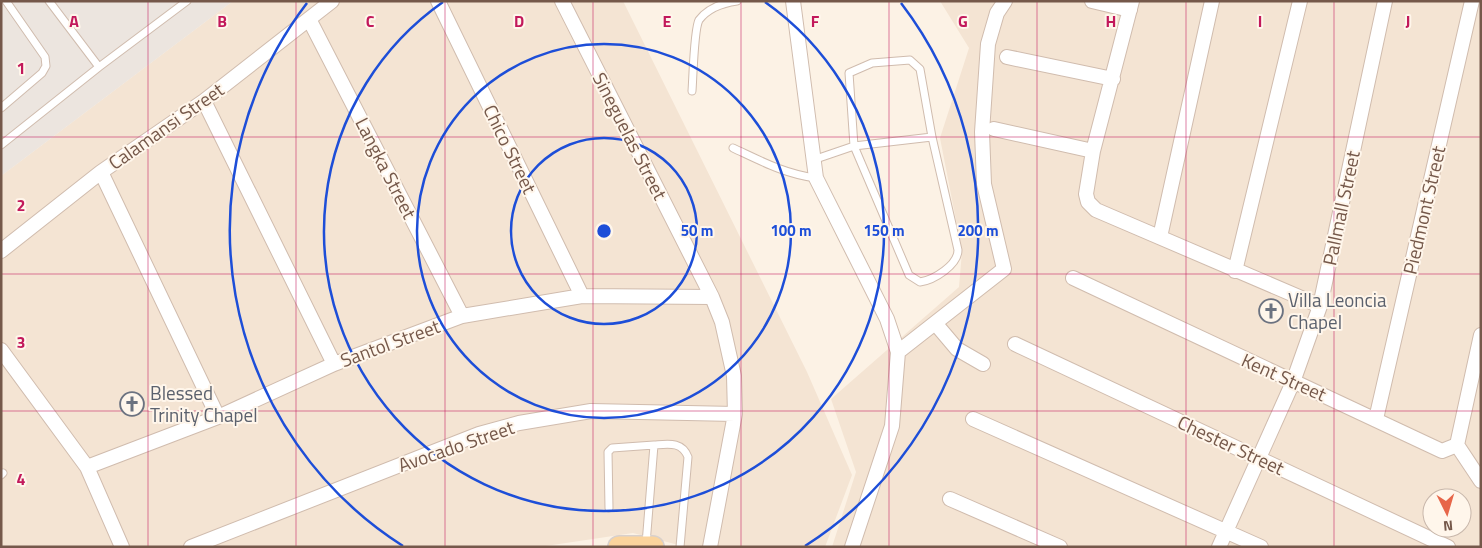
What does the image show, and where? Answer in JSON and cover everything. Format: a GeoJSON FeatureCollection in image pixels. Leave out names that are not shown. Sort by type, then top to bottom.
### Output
{"type":"FeatureCollection","features":[{"type":"Feature","properties":{"kind":"main road"},"geometry":{"type":"LineString","coordinates":[[619,547],[649,546]]}},
{"type":"Feature","properties":{"kind":"street","name":"Calamansi Street"},"geometry":{"type":"LineString","coordinates":[[1,251],[101,172],[204,101],[332,1]]}},
{"type":"Feature","properties":{"kind":"street","name":"Chico Street"},"geometry":{"type":"LineString","coordinates":[[438,1],[582,296]]}},
{"type":"Feature","properties":{"kind":"street","name":"Sineguelas Street"},"geometry":{"type":"LineString","coordinates":[[562,1],[712,297],[722,322],[734,376],[735,414],[710,547]]}},
{"type":"Feature","properties":{"kind":"street"},"geometry":{"type":"LineString","coordinates":[[793,1],[816,178],[888,319],[898,352],[892,426],[852,547]]}},
{"type":"Feature","properties":{"kind":"street"},"geometry":{"type":"LineString","coordinates":[[898,352],[1004,269],[984,184],[982,132],[988,44],[998,13],[1005,1]]}},
{"type":"Feature","properties":{"kind":"street"},"geometry":{"type":"LineString","coordinates":[[1092,1],[1131,6],[1094,151],[1086,194],[1088,202],[1096,210],[1320,306]]}},
{"type":"Feature","properties":{"kind":"street"},"geometry":{"type":"LineString","coordinates":[[1160,237],[1212,1]]}},
{"type":"Feature","properties":{"kind":"street"},"geometry":{"type":"LineString","coordinates":[[1235,271],[1300,1]]}},
{"type":"Feature","properties":{"kind":"street","name":"Pallmall Street"},"geometry":{"type":"LineString","coordinates":[[1219,547],[1293,382],[1320,306],[1385,1]]}},
{"type":"Feature","properties":{"kind":"street","name":"Piedmont Street"},"geometry":{"type":"LineString","coordinates":[[1376,419],[1472,1]]}},
{"type":"Feature","properties":{"kind":"street","name":"Langka Street"},"geometry":{"type":"LineString","coordinates":[[309,19],[462,316]]}},
{"type":"Feature","properties":{"kind":"street"},"geometry":{"type":"LineString","coordinates":[[1007,57],[1113,79]]}},
{"type":"Feature","properties":{"kind":"street"},"geometry":{"type":"LineString","coordinates":[[204,101],[334,364]]}},
{"type":"Feature","properties":{"kind":"street"},"geometry":{"type":"LineString","coordinates":[[994,129],[1094,151]]}},
{"type":"Feature","properties":{"kind":"street"},"geometry":{"type":"LineString","coordinates":[[101,172],[218,417]]}},
{"type":"Feature","properties":{"kind":"street","name":"Kent Street"},"geometry":{"type":"LineString","coordinates":[[1073,278],[1442,451],[1457,445]]}},
{"type":"Feature","properties":{"kind":"street","name":"Santol Street"},"geometry":{"type":"LineString","coordinates":[[87,467],[218,417],[334,364],[462,316],[582,296],[712,297]]}},
{"type":"Feature","properties":{"kind":"street"},"geometry":{"type":"LineString","coordinates":[[935,323],[957,349],[984,364]]}},
{"type":"Feature","properties":{"kind":"street"},"geometry":{"type":"LineString","coordinates":[[1481,335],[1457,445],[1481,480]]}},
{"type":"Feature","properties":{"kind":"street","name":"Chester Street"},"geometry":{"type":"LineString","coordinates":[[1014,344],[1448,547]]}},
{"type":"Feature","properties":{"kind":"street"},"geometry":{"type":"LineString","coordinates":[[1,350],[87,467],[122,547]]}},
{"type":"Feature","properties":{"kind":"street","name":"Avocado Street"},"geometry":{"type":"LineString","coordinates":[[191,547],[479,434],[519,423],[592,411],[735,414]]}},
{"type":"Feature","properties":{"kind":"street"},"geometry":{"type":"LineString","coordinates":[[973,419],[1261,547]]}},
{"type":"Feature","properties":{"kind":"street"},"geometry":{"type":"LineString","coordinates":[[950,499],[1060,547]]}},
{"type":"Feature","properties":{"kind":"lane"},"geometry":{"type":"LineString","coordinates":[[1,108],[42,73],[46,66],[45,57],[6,1]]}},
{"type":"Feature","properties":{"kind":"lane"},"geometry":{"type":"LineString","coordinates":[[49,1],[99,67]]}},
{"type":"Feature","properties":{"kind":"lane"},"geometry":{"type":"LineString","coordinates":[[2,143],[99,67],[188,1]]}},
{"type":"Feature","properties":{"kind":"lane"},"geometry":{"type":"LineString","coordinates":[[692,91],[698,22],[708,11],[724,3],[737,1]]}},
{"type":"Feature","properties":{"kind":"lane"},"geometry":{"type":"LineString","coordinates":[[910,60],[916,64],[920,69],[932,137],[958,257],[954,264],[934,277],[920,282],[909,275],[854,146],[849,73],[872,63],[910,60]]}},
{"type":"Feature","properties":{"kind":"lane"},"geometry":{"type":"LineString","coordinates":[[813,160],[854,146],[932,137]]}},
{"type":"Feature","properties":{"kind":"lane"},"geometry":{"type":"LineString","coordinates":[[733,148],[778,170],[816,178]]}},
{"type":"Feature","properties":{"kind":"lane"},"geometry":{"type":"LineString","coordinates":[[609,508],[608,452],[612,448],[674,444],[681,447],[688,456],[680,547]]}},
{"type":"Feature","properties":{"kind":"lane"},"geometry":{"type":"LineString","coordinates":[[649,546],[654,445]]}},
{"type":"Feature","properties":{"kind":"shaded area"},"geometry":{"type":"Polygon","coordinates":[[[1,1],[233,1],[1,176],[1,1]]]}},
{"type":"Feature","properties":{"kind":"shaded area"},"geometry":{"type":"Polygon","coordinates":[[[233,1],[623,1],[807,372],[852,475],[825,547],[686,547],[633,533],[539,547],[1,547],[1,176],[233,1]]]}},
{"type":"Feature","properties":{"kind":"shaded area"},"geometry":{"type":"Polygon","coordinates":[[[940,1],[1481,1],[1481,547],[832,547],[856,472],[831,399],[959,287],[962,251],[940,138],[969,48],[940,1]]]}},
{"type":"Feature","properties":{"kind":"place","name":"Villa Leoncia Chapel"},"geometry":{"type":"Point","coordinates":[1271,311]}},
{"type":"Feature","properties":{"kind":"place","name":"Blessed Trinity Chapel"},"geometry":{"type":"Point","coordinates":[132,404]}}]}
